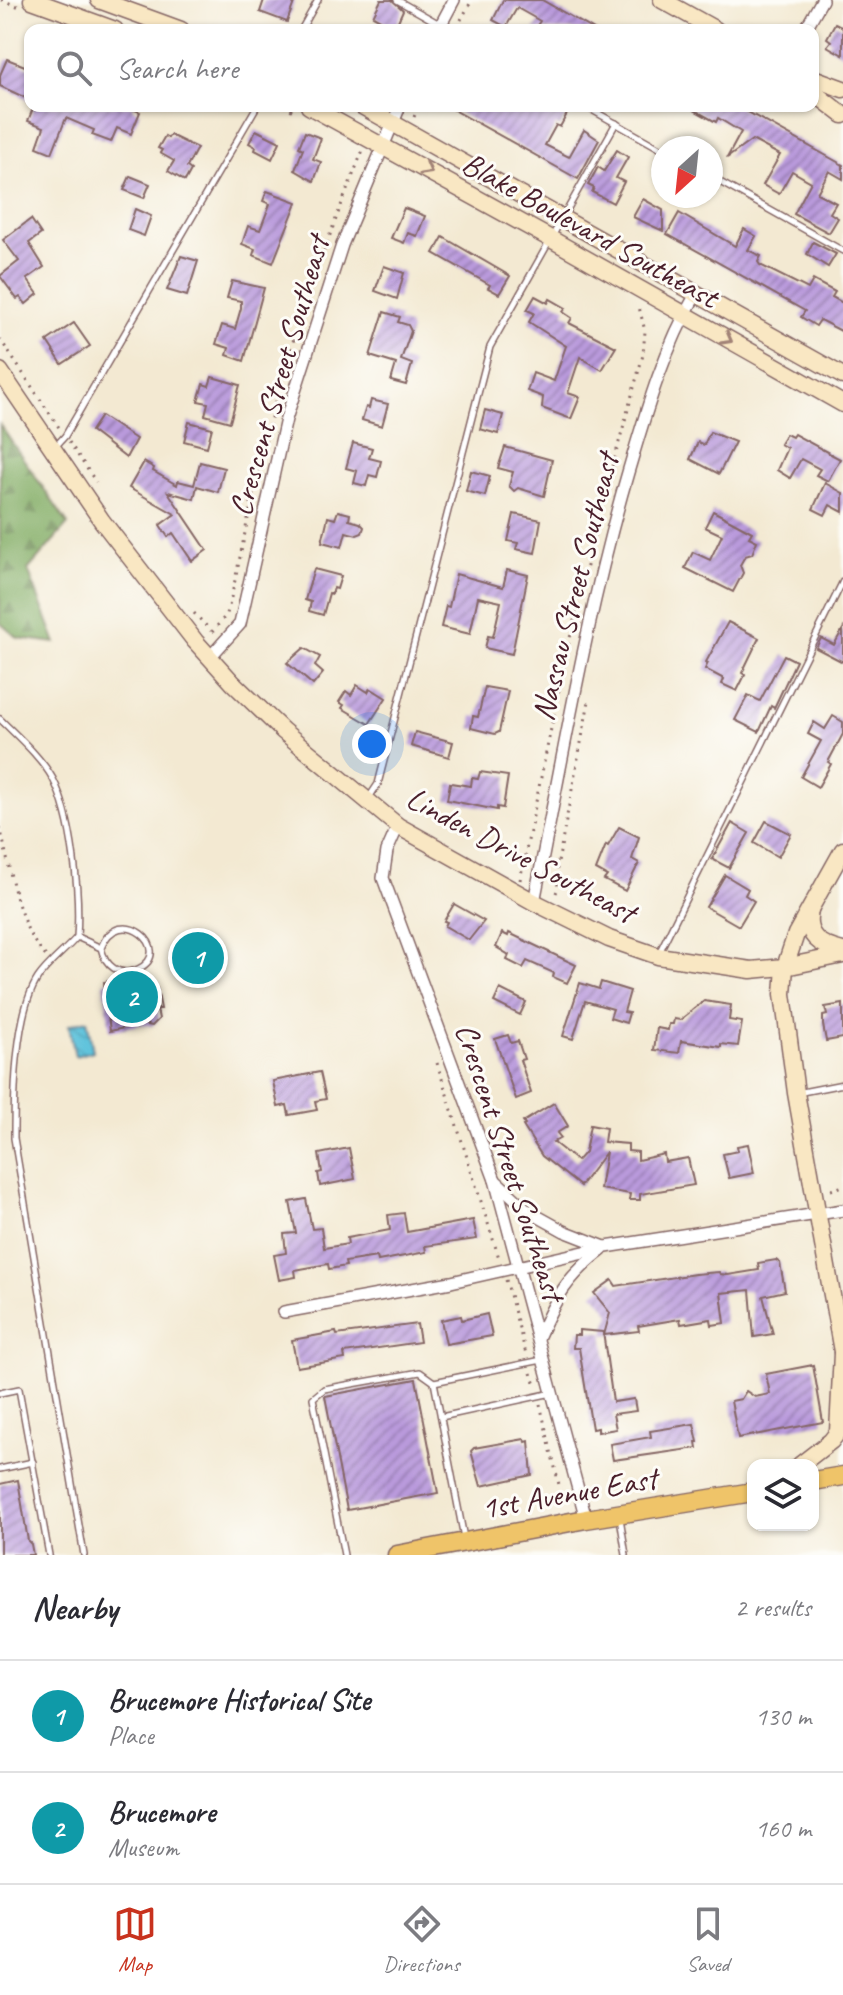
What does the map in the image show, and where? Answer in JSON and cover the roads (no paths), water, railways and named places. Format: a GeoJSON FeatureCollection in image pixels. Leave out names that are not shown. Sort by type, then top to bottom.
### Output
{"type":"FeatureCollection","features":[{"type":"Feature","properties":{"kind":"main road"},"geometry":{"type":"LineString","coordinates":[[819,1480],[843,1476]]}},
{"type":"Feature","properties":{"kind":"main road","name":"1st Avenue East"},"geometry":{"type":"LineString","coordinates":[[397,1555],[466,1549],[586,1519],[747,1493]]}},
{"type":"Feature","properties":{"kind":"street"},"geometry":{"type":"LineString","coordinates":[[32,0],[56,4],[101,24]]}},
{"type":"Feature","properties":{"kind":"street"},"geometry":{"type":"LineString","coordinates":[[99,0],[165,24]]}},
{"type":"Feature","properties":{"kind":"street"},"geometry":{"type":"LineString","coordinates":[[447,24],[454,0]]}},
{"type":"Feature","properties":{"kind":"street"},"geometry":{"type":"LineString","coordinates":[[662,0],[705,24]]}},
{"type":"Feature","properties":{"kind":"street"},"geometry":{"type":"LineString","coordinates":[[808,24],[822,0]]}},
{"type":"Feature","properties":{"kind":"street"},"geometry":{"type":"LineString","coordinates":[[819,80],[843,89]]}},
{"type":"Feature","properties":{"kind":"street"},"geometry":{"type":"LineString","coordinates":[[819,97],[843,115]]}},
{"type":"Feature","properties":{"kind":"street","name":"Blake Boulevard Southeast"},"geometry":{"type":"LineString","coordinates":[[320,112],[843,404]]}},
{"type":"Feature","properties":{"kind":"street","name":"Blake Boulevard Southeast"},"geometry":{"type":"LineString","coordinates":[[373,112],[843,376]]}},
{"type":"Feature","properties":{"kind":"street","name":"Crescent Street Southeast"},"geometry":{"type":"LineString","coordinates":[[210,657],[240,624],[290,405],[342,245],[397,112]]}},
{"type":"Feature","properties":{"kind":"street","name":"Nassau Street Southeast"},"geometry":{"type":"LineString","coordinates":[[534,902],[571,705],[618,508],[656,377],[683,314],[696,294]]}},
{"type":"Feature","properties":{"kind":"street","name":"Linden Drive Southeast"},"geometry":{"type":"LineString","coordinates":[[0,371],[60,442],[111,532],[210,657],[283,731],[398,826],[534,902],[609,939],[658,956],[751,970],[785,967],[843,953]]}},
{"type":"Feature","properties":{"kind":"street","name":"Crescent Street Southeast"},"geometry":{"type":"LineString","coordinates":[[398,826],[387,851],[383,878],[495,1180],[586,1519]]}},
{"type":"Feature","properties":{"kind":"street"},"geometry":{"type":"LineString","coordinates":[[808,1459],[838,1432],[843,1355],[796,1093],[785,1014],[785,967],[796,934],[843,850]]}},
{"type":"Feature","properties":{"kind":"street"},"geometry":{"type":"LineString","coordinates":[[810,908],[808,927],[814,939],[843,953]]}},
{"type":"Feature","properties":{"kind":"street"},"geometry":{"type":"LineString","coordinates":[[495,1180],[528,1211],[564,1231],[606,1247]]}},
{"type":"Feature","properties":{"kind":"street"},"geometry":{"type":"LineString","coordinates":[[284,1312],[606,1247],[843,1210]]}},
{"type":"Feature","properties":{"kind":"street"},"geometry":{"type":"LineString","coordinates":[[538,1338],[566,1283],[578,1268],[606,1247]]}},
{"type":"Feature","properties":{"kind":"lane"},"geometry":{"type":"LineString","coordinates":[[304,24],[318,0]]}},
{"type":"Feature","properties":{"kind":"lane"},"geometry":{"type":"LineString","coordinates":[[397,0],[438,24]]}},
{"type":"Feature","properties":{"kind":"lane"},"geometry":{"type":"LineString","coordinates":[[60,442],[253,112]]}},
{"type":"Feature","properties":{"kind":"lane"},"geometry":{"type":"LineString","coordinates":[[596,112],[651,143]]}},
{"type":"Feature","properties":{"kind":"lane"},"geometry":{"type":"LineString","coordinates":[[367,799],[378,784],[490,347],[616,123]]}},
{"type":"Feature","properties":{"kind":"lane"},"geometry":{"type":"LineString","coordinates":[[723,184],[843,251]]}},
{"type":"Feature","properties":{"kind":"lane"},"geometry":{"type":"LineString","coordinates":[[658,956],[843,581]]}},
{"type":"Feature","properties":{"kind":"lane"},"geometry":{"type":"LineString","coordinates":[[0,719],[27,746],[52,778],[67,815],[73,866],[77,937],[38,978],[23,1023],[14,1078],[14,1138],[84,1555]]}},
{"type":"Feature","properties":{"kind":"lane"},"geometry":{"type":"LineString","coordinates":[[124,928],[134,929],[150,943],[151,952],[147,962],[138,969],[124,972],[111,968],[101,948],[111,932],[124,928]]}},
{"type":"Feature","properties":{"kind":"lane"},"geometry":{"type":"LineString","coordinates":[[77,937],[101,948]]}},
{"type":"Feature","properties":{"kind":"lane"},"geometry":{"type":"LineString","coordinates":[[796,1093],[843,1084]]}},
{"type":"Feature","properties":{"kind":"lane"},"geometry":{"type":"LineString","coordinates":[[434,1382],[544,1359]]}},
{"type":"Feature","properties":{"kind":"lane"},"geometry":{"type":"LineString","coordinates":[[344,1555],[313,1398],[324,1389],[420,1372],[434,1382],[466,1549]]}},
{"type":"Feature","properties":{"kind":"lane"},"geometry":{"type":"LineString","coordinates":[[0,1393],[19,1389],[49,1555]]}},
{"type":"Feature","properties":{"kind":"lane"},"geometry":{"type":"LineString","coordinates":[[441,1417],[553,1393]]}},
{"type":"Feature","properties":{"kind":"lane"},"geometry":{"type":"LineString","coordinates":[[0,1469],[33,1462]]}},
{"type":"Feature","properties":{"kind":"lane"},"geometry":{"type":"LineString","coordinates":[[619,1514],[626,1555]]}},
{"type":"Feature","properties":{"kind":"water"},"geometry":{"type":"Polygon","coordinates":[[[87,1020],[93,1051],[75,1056],[69,1025],[87,1020]]]}},
{"type":"Feature","properties":{"kind":"place","name":"Brucemore Historical Site"},"geometry":{"type":"Point","coordinates":[198,958]}},
{"type":"Feature","properties":{"kind":"place","name":"Brucemore"},"geometry":{"type":"Point","coordinates":[132,997]}}]}
